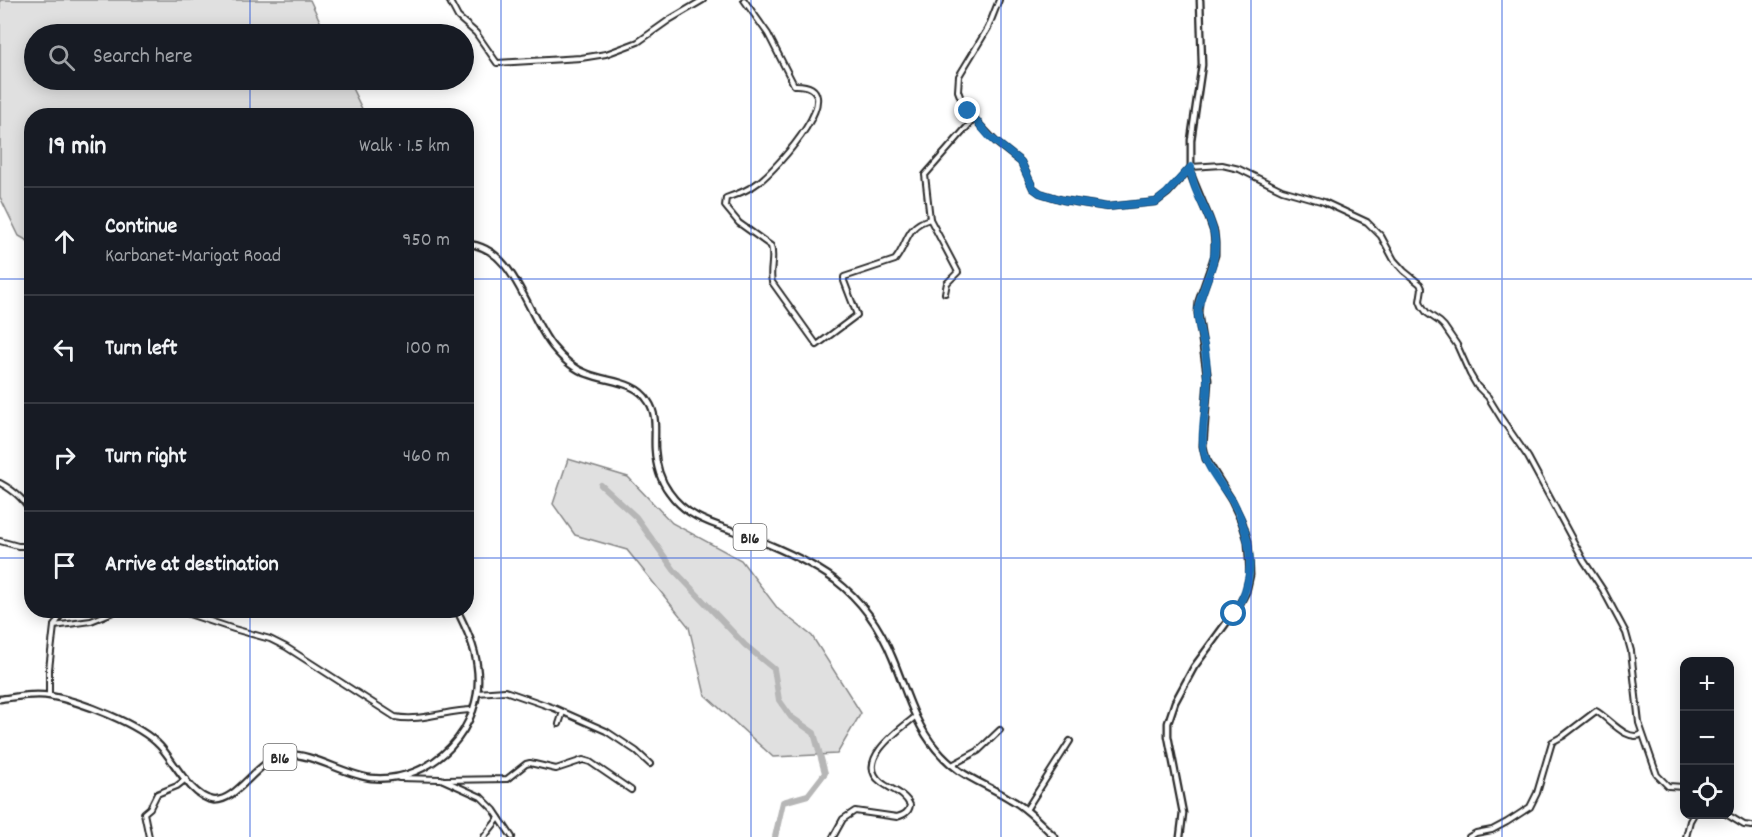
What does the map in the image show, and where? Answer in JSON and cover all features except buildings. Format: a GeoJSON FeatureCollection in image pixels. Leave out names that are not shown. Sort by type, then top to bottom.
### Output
{"type":"FeatureCollection","features":[{"type":"Feature","properties":{"kind":"main road"},"geometry":{"type":"LineString","coordinates":[[1180,837],[1183,813],[1168,736],[1168,723],[1174,702],[1194,667],[1238,607],[1246,592],[1250,575],[1248,541],[1242,522],[1206,459],[1203,446],[1208,380],[1198,313],[1202,292],[1215,255],[1215,243],[1214,232],[1191,175],[1194,113],[1202,65],[1200,0]]}},
{"type":"Feature","properties":{"kind":"main road","name":"B16"},"geometry":{"type":"LineString","coordinates":[[474,245],[488,249],[502,261],[548,340],[574,367],[586,374],[631,386],[639,390],[648,400],[653,410],[658,469],[669,494],[687,512],[707,522],[752,538],[836,581],[859,602],[875,623],[886,642],[915,717],[935,748],[970,779],[1011,799],[1026,810],[1055,837]]}},
{"type":"Feature","properties":{"kind":"main road","name":"B16"},"geometry":{"type":"LineString","coordinates":[[0,699],[49,696],[83,705],[140,730],[161,747],[199,794],[206,798],[220,800],[233,793],[273,758],[292,755],[302,756],[347,773],[369,778],[397,778],[420,770],[444,754],[465,730],[474,710],[477,693],[477,664],[471,641],[461,618]]}},
{"type":"Feature","properties":{"kind":"street"},"geometry":{"type":"LineString","coordinates":[[449,0],[458,17],[466,24]]}},
{"type":"Feature","properties":{"kind":"street"},"geometry":{"type":"LineString","coordinates":[[474,31],[497,63],[582,58],[606,54],[638,42],[703,0]]}},
{"type":"Feature","properties":{"kind":"street"},"geometry":{"type":"LineString","coordinates":[[744,0],[768,34],[794,85],[815,91],[818,102],[812,117],[784,159],[753,187],[726,198],[725,206],[739,223],[771,246],[772,282],[817,345],[857,315],[844,277],[895,260],[912,229],[921,221],[930,219]]}},
{"type":"Feature","properties":{"kind":"street"},"geometry":{"type":"LineString","coordinates":[[999,0],[988,28],[959,76],[958,91],[974,119],[990,137],[1021,162],[1033,188],[1040,193],[1063,200],[1107,207],[1156,202],[1191,167],[1222,165],[1239,168],[1282,190],[1324,202],[1367,222],[1381,236],[1394,260],[1420,284],[1422,306],[1427,314],[1440,322],[1457,345],[1477,386],[1488,397],[1528,457],[1626,633],[1642,734],[1657,775],[1668,786],[1680,787]]}},
{"type":"Feature","properties":{"kind":"street"},"geometry":{"type":"LineString","coordinates":[[945,294],[947,283],[957,272],[930,219],[925,182],[926,172],[974,119]]}},
{"type":"Feature","properties":{"kind":"street"},"geometry":{"type":"LineString","coordinates":[[0,483],[14,491],[24,504]]}},
{"type":"Feature","properties":{"kind":"street"},"geometry":{"type":"LineString","coordinates":[[0,542],[24,546]]}},
{"type":"Feature","properties":{"kind":"street"},"geometry":{"type":"LineString","coordinates":[[49,696],[49,669],[54,626],[59,618]]}},
{"type":"Feature","properties":{"kind":"street"},"geometry":{"type":"LineString","coordinates":[[54,626],[98,618]]}},
{"type":"Feature","properties":{"kind":"street"},"geometry":{"type":"LineString","coordinates":[[201,618],[270,639],[286,647],[395,717],[416,718],[474,710]]}},
{"type":"Feature","properties":{"kind":"street"},"geometry":{"type":"LineString","coordinates":[[477,693],[499,691],[513,693],[563,712],[599,727],[622,740],[650,764]]}},
{"type":"Feature","properties":{"kind":"street"},"geometry":{"type":"LineString","coordinates":[[1470,837],[1508,822],[1530,807],[1537,793],[1552,742],[1596,711],[1629,736],[1637,737],[1642,734]]}},
{"type":"Feature","properties":{"kind":"street"},"geometry":{"type":"LineString","coordinates":[[559,724],[563,712]]}},
{"type":"Feature","properties":{"kind":"street"},"geometry":{"type":"LineString","coordinates":[[833,837],[843,819],[855,811],[897,817],[909,809],[910,805],[906,798],[881,782],[873,766],[876,755],[884,743],[915,717]]}},
{"type":"Feature","properties":{"kind":"street"},"geometry":{"type":"LineString","coordinates":[[952,765],[978,751],[999,730]]}},
{"type":"Feature","properties":{"kind":"street"},"geometry":{"type":"LineString","coordinates":[[1026,810],[1070,741]]}},
{"type":"Feature","properties":{"kind":"street"},"geometry":{"type":"LineString","coordinates":[[444,780],[507,778],[530,763],[556,770],[584,760],[631,790]]}},
{"type":"Feature","properties":{"kind":"street"},"geometry":{"type":"LineString","coordinates":[[397,778],[438,778],[481,797],[494,810],[512,837]]}},
{"type":"Feature","properties":{"kind":"street"},"geometry":{"type":"LineString","coordinates":[[149,837],[144,821],[145,811],[150,808],[158,794],[177,786],[186,779]]}},
{"type":"Feature","properties":{"kind":"street"},"geometry":{"type":"LineString","coordinates":[[484,837],[499,818]]}},
{"type":"Feature","properties":{"kind":"street"},"geometry":{"type":"LineString","coordinates":[[1686,837],[1691,819]]}},
{"type":"Feature","properties":{"kind":"street"},"geometry":{"type":"LineString","coordinates":[[1734,819],[1743,825],[1752,826]]}},
{"type":"Feature","properties":{"kind":"shaded area"},"geometry":{"type":"Polygon","coordinates":[[[0,0],[310,0],[321,24],[24,24],[24,90],[353,90],[362,108],[24,108],[24,239],[19,236],[0,197],[0,0]]]}},
{"type":"Feature","properties":{"kind":"shaded area"},"geometry":{"type":"Polygon","coordinates":[[[568,459],[628,477],[672,523],[741,560],[778,609],[812,636],[861,713],[837,754],[773,757],[705,695],[689,627],[627,550],[575,535],[553,504],[568,459]]]}},
{"type":"Feature","properties":{"kind":"waterway"},"geometry":{"type":"LineString","coordinates":[[601,485],[636,517],[674,570],[745,645],[774,669],[779,700],[791,717],[814,733],[825,773],[808,795],[783,802],[775,837]]}},
{"type":"Feature","properties":{"kind":"route"},"geometry":{"type":"LineString","coordinates":[[968,111],[990,137],[1019,159],[1033,188],[1040,193],[1063,200],[1107,207],[1156,202],[1191,167],[1191,175],[1214,232],[1215,243],[1215,255],[1198,313],[1208,380],[1203,446],[1206,459],[1232,501],[1248,541],[1250,575],[1246,592],[1234,614]]}}]}
